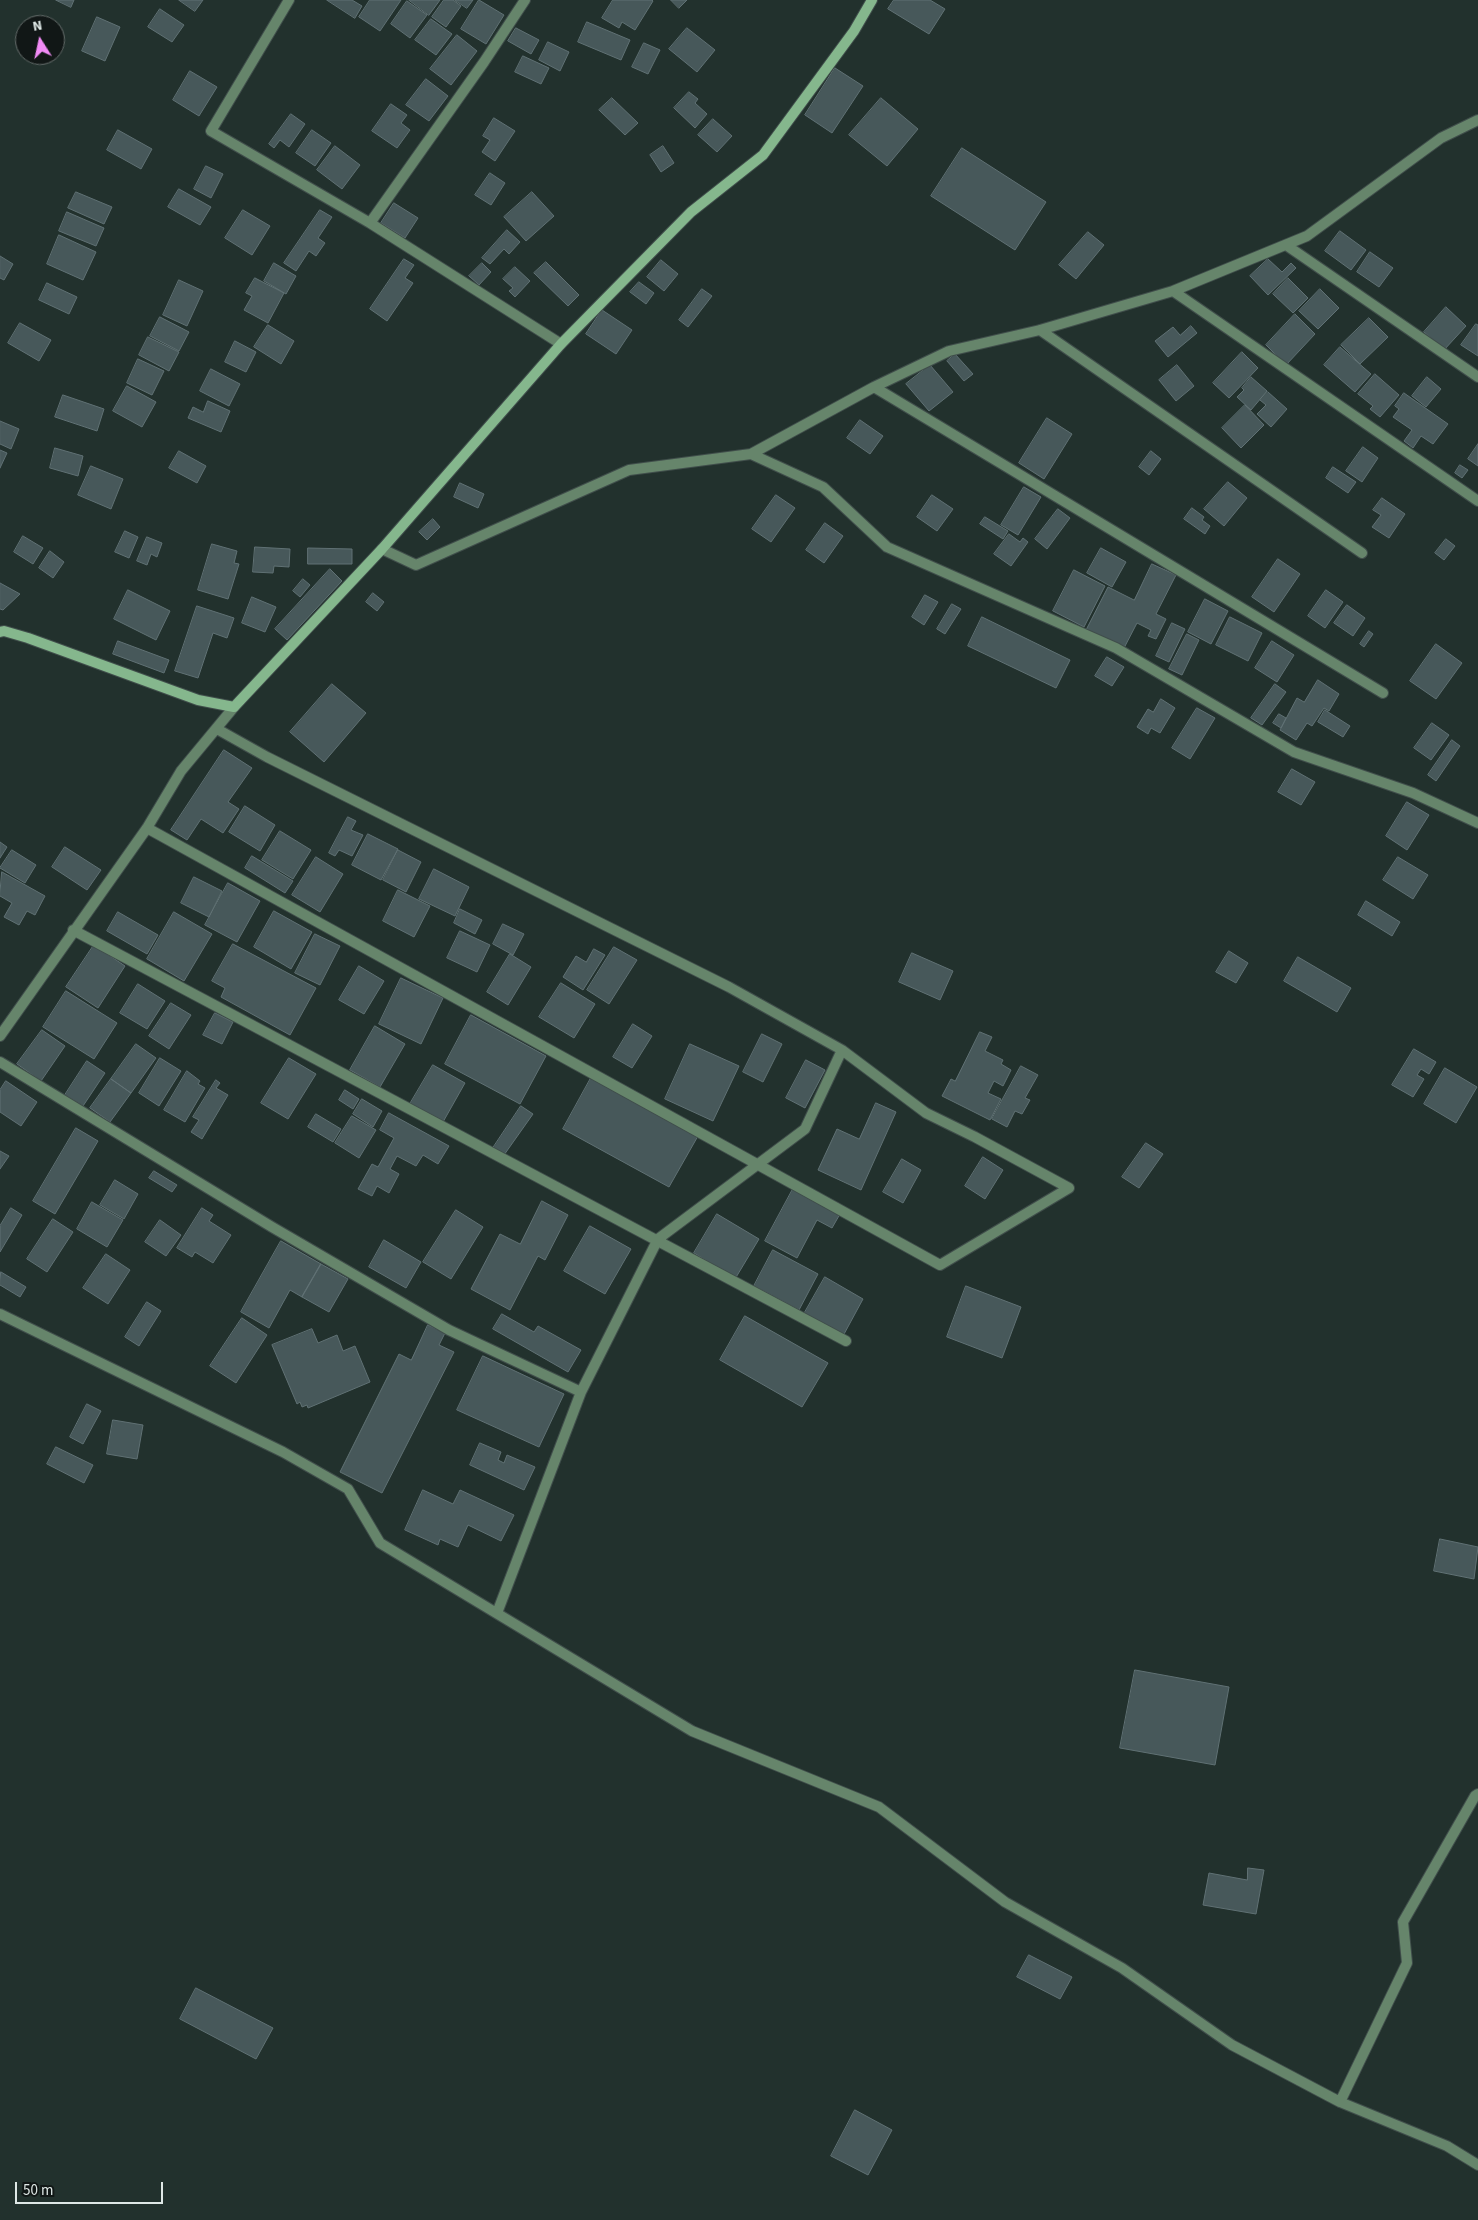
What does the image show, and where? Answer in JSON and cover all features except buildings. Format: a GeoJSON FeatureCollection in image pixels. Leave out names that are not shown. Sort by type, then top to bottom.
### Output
{"type":"FeatureCollection","features":[{"type":"Feature","properties":{"kind":"street"},"geometry":{"type":"LineString","coordinates":[[289,0],[211,131],[370,223],[561,344]]}},
{"type":"Feature","properties":{"kind":"street"},"geometry":{"type":"LineString","coordinates":[[370,223],[484,62],[525,0]]}},
{"type":"Feature","properties":{"kind":"street"},"geometry":{"type":"LineString","coordinates":[[0,1036],[146,828],[180,772],[234,707],[382,549],[561,344],[690,212],[763,155],[854,30],[872,0]]}},
{"type":"Feature","properties":{"kind":"street"},"geometry":{"type":"LineString","coordinates":[[382,549],[416,565],[629,470],[751,454],[874,387],[949,352],[1040,330],[1173,291],[1308,236],[1441,138],[1478,120]]}},
{"type":"Feature","properties":{"kind":"street"},"geometry":{"type":"LineString","coordinates":[[1286,245],[1478,377]]}},
{"type":"Feature","properties":{"kind":"street"},"geometry":{"type":"LineString","coordinates":[[1173,291],[1478,501]]}},
{"type":"Feature","properties":{"kind":"street"},"geometry":{"type":"LineString","coordinates":[[1040,330],[1362,553]]}},
{"type":"Feature","properties":{"kind":"street"},"geometry":{"type":"LineString","coordinates":[[874,387],[1383,692]]}},
{"type":"Feature","properties":{"kind":"street"},"geometry":{"type":"LineString","coordinates":[[751,454],[823,488],[888,547],[1116,648],[1294,752],[1413,793],[1478,823]]}},
{"type":"Feature","properties":{"kind":"street"},"geometry":{"type":"LineString","coordinates":[[1,631],[198,700],[234,707]]}},
{"type":"Feature","properties":{"kind":"street"},"geometry":{"type":"LineString","coordinates":[[146,828],[940,1265],[1069,1188],[975,1136],[926,1113],[842,1050],[729,987],[276,761],[217,729]]}},
{"type":"Feature","properties":{"kind":"street"},"geometry":{"type":"LineString","coordinates":[[73,930],[658,1239],[846,1341]]}},
{"type":"Feature","properties":{"kind":"street"},"geometry":{"type":"LineString","coordinates":[[497,1613],[581,1392],[658,1239],[805,1128],[842,1050]]}},
{"type":"Feature","properties":{"kind":"street"},"geometry":{"type":"LineString","coordinates":[[0,1062],[272,1227],[449,1330],[581,1392]]}},
{"type":"Feature","properties":{"kind":"street"},"geometry":{"type":"LineString","coordinates":[[0,1314],[283,1452],[348,1489],[380,1544],[692,1731],[879,1807],[1005,1902],[1122,1968],[1232,2045],[1340,2102],[1447,2146],[1478,2166]]}},
{"type":"Feature","properties":{"kind":"street"},"geometry":{"type":"LineString","coordinates":[[1340,2102],[1407,1963],[1404,1922],[1475,1796],[1478,1794]]}}]}
